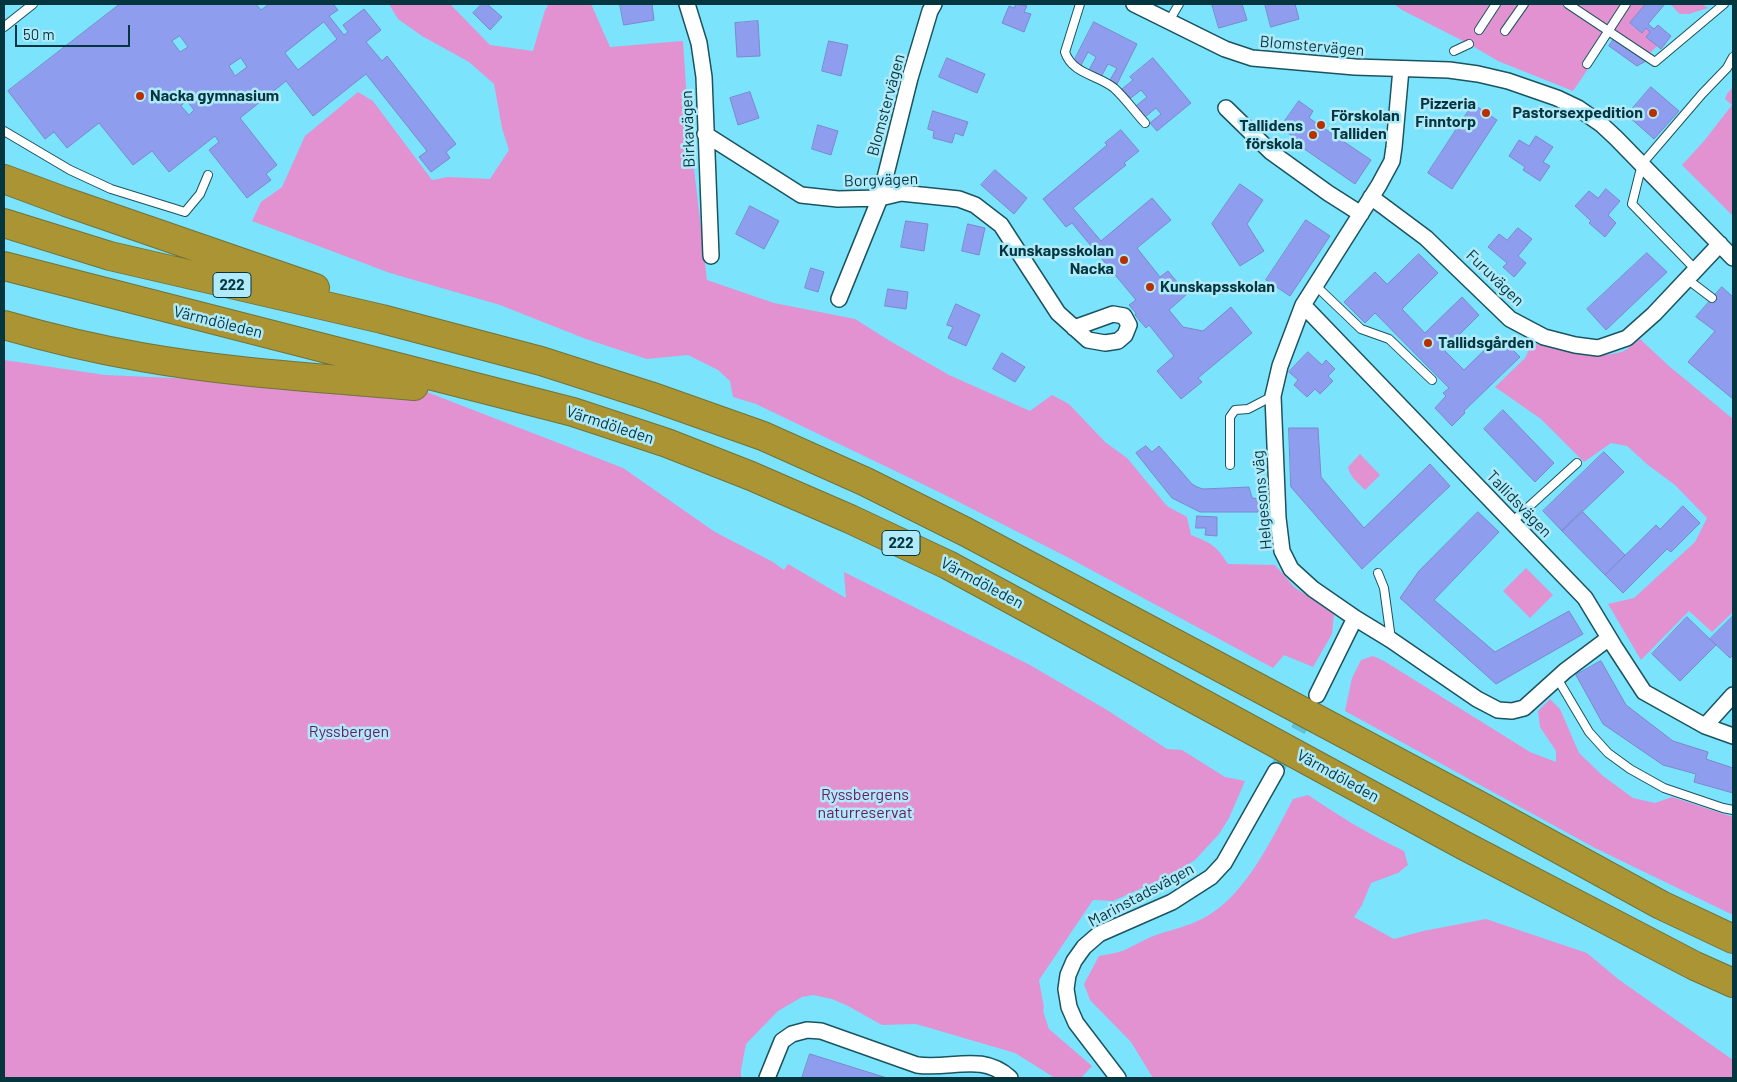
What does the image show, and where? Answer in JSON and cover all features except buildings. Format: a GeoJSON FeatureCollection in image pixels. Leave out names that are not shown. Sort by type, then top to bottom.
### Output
{"type":"FeatureCollection","features":[{"type":"Feature","properties":{"kind":"highway"},"geometry":{"type":"LineString","coordinates":[[4,178],[66,202],[462,340]]}},
{"type":"Feature","properties":{"kind":"highway","name":"222"},"geometry":{"type":"LineString","coordinates":[[4,224],[110,256],[382,319],[566,369],[763,436],[866,482],[966,532],[1661,905],[1733,939]]}},
{"type":"Feature","properties":{"kind":"highway","name":"Värmdöleden"},"geometry":{"type":"LineString","coordinates":[[4,266],[580,414],[667,443],[778,487],[850,518],[948,565],[1463,845],[1695,966],[1733,983]]}},
{"type":"Feature","properties":{"kind":"highway"},"geometry":{"type":"LineString","coordinates":[[4,325],[97,349],[187,364],[500,394]]}},
{"type":"Feature","properties":{"kind":"street","name":"Birkavägen"},"geometry":{"type":"LineString","coordinates":[[687,4],[699,43],[704,77],[711,256]]}},
{"type":"Feature","properties":{"kind":"street","name":"Blomstervägen"},"geometry":{"type":"LineString","coordinates":[[839,300],[880,198],[910,78],[930,11],[934,4]]}},
{"type":"Feature","properties":{"kind":"street","name":"Blomstervägen"},"geometry":{"type":"LineString","coordinates":[[1134,4],[1225,49],[1256,60],[1400,69],[1449,70],[1478,74],[1550,95],[1578,108],[1601,124],[1733,258]]}},
{"type":"Feature","properties":{"kind":"street","name":"Helgesons väg"},"geometry":{"type":"LineString","coordinates":[[1400,69],[1392,161],[1303,305],[1280,366],[1273,396],[1278,518],[1282,550],[1291,568],[1313,590],[1391,640],[1477,699],[1498,710],[1512,711],[1524,708],[1557,678],[1609,638]]}},
{"type":"Feature","properties":{"kind":"street"},"geometry":{"type":"LineString","coordinates":[[1226,108],[1271,152],[1361,214]]}},
{"type":"Feature","properties":{"kind":"street","name":"Borgvägen"},"geometry":{"type":"LineString","coordinates":[[705,134],[801,195],[838,199],[880,198],[901,193],[959,198],[975,205],[1001,225],[1058,313],[1074,328]]}},
{"type":"Feature","properties":{"kind":"street","name":"Furuvägen"},"geometry":{"type":"LineString","coordinates":[[1371,197],[1431,242],[1510,319],[1544,337],[1575,345],[1598,348],[1626,338],[1654,314],[1720,244]]}},
{"type":"Feature","properties":{"kind":"street","name":"Tallidsvägen"},"geometry":{"type":"LineString","coordinates":[[1303,305],[1585,598],[1644,692],[1705,726],[1733,736]]}},
{"type":"Feature","properties":{"kind":"street"},"geometry":{"type":"LineString","coordinates":[[1317,695],[1355,618]]}},
{"type":"Feature","properties":{"kind":"street"},"geometry":{"type":"LineString","coordinates":[[1705,726],[1733,695]]}},
{"type":"Feature","properties":{"kind":"street","name":"Marinstadsvägen"},"geometry":{"type":"LineString","coordinates":[[1118,1078],[1076,1023],[1069,1007],[1066,989],[1068,975],[1074,961],[1084,947],[1099,934],[1172,902],[1211,877],[1224,863],[1276,771]]}},
{"type":"Feature","properties":{"kind":"street"},"geometry":{"type":"LineString","coordinates":[[766,1078],[782,1041],[796,1033],[814,1030],[916,1065],[931,1067],[984,1064],[997,1069],[1010,1078]]}},
{"type":"Feature","properties":{"kind":"lane"},"geometry":{"type":"LineString","coordinates":[[4,27],[33,4]]}},
{"type":"Feature","properties":{"kind":"lane"},"geometry":{"type":"LineString","coordinates":[[1080,4],[1065,52],[1067,59],[1074,67],[1113,88],[1145,123]]}},
{"type":"Feature","properties":{"kind":"lane"},"geometry":{"type":"LineString","coordinates":[[1168,21],[1179,4]]}},
{"type":"Feature","properties":{"kind":"lane"},"geometry":{"type":"LineString","coordinates":[[1479,30],[1496,4]]}},
{"type":"Feature","properties":{"kind":"lane"},"geometry":{"type":"LineString","coordinates":[[1505,31],[1524,4]]}},
{"type":"Feature","properties":{"kind":"lane"},"geometry":{"type":"LineString","coordinates":[[1568,4],[1655,62],[1724,4]]}},
{"type":"Feature","properties":{"kind":"lane"},"geometry":{"type":"LineString","coordinates":[[1587,64],[1626,4]]}},
{"type":"Feature","properties":{"kind":"lane"},"geometry":{"type":"LineString","coordinates":[[1454,51],[1469,44]]}},
{"type":"Feature","properties":{"kind":"lane"},"geometry":{"type":"LineString","coordinates":[[1712,298],[1632,204],[1642,164],[1702,94],[1730,68],[1733,57]]}},
{"type":"Feature","properties":{"kind":"lane"},"geometry":{"type":"LineString","coordinates":[[4,131],[70,170],[111,190],[185,212],[200,194],[208,175]]}},
{"type":"Feature","properties":{"kind":"lane"},"geometry":{"type":"LineString","coordinates":[[1315,285],[1362,329],[1389,339],[1432,380]]}},
{"type":"Feature","properties":{"kind":"lane"},"geometry":{"type":"LineString","coordinates":[[1230,465],[1230,417],[1235,410],[1248,409],[1273,396]]}},
{"type":"Feature","properties":{"kind":"lane"},"geometry":{"type":"LineString","coordinates":[[1512,522],[1577,463]]}},
{"type":"Feature","properties":{"kind":"lane"},"geometry":{"type":"LineString","coordinates":[[1378,573],[1384,588],[1391,640]]}},
{"type":"Feature","properties":{"kind":"lane"},"geometry":{"type":"LineString","coordinates":[[1557,678],[1590,732],[1608,753],[1630,769],[1664,788],[1733,810]]}},
{"type":"Feature","properties":{"kind":"green space"},"geometry":{"type":"Polygon","coordinates":[[[389,4],[451,4],[490,45],[533,51],[545,10],[549,4],[591,4],[610,47],[683,41],[688,117],[707,280],[774,303],[855,319],[949,375],[1030,411],[1052,395],[1069,404],[1105,442],[1127,458],[1167,506],[1187,517],[1191,535],[1212,545],[1228,564],[1275,565],[1294,587],[1334,614],[1332,634],[1313,667],[1284,655],[1273,668],[1069,558],[941,493],[756,404],[733,397],[730,381],[718,370],[688,355],[647,359],[586,339],[500,305],[390,273],[252,221],[261,202],[282,187],[305,136],[358,92],[373,101],[432,180],[448,177],[490,179],[509,150],[502,128],[494,84],[469,62],[422,36],[398,19],[389,4]]]}},
{"type":"Feature","properties":{"kind":"green space"},"geometry":{"type":"Polygon","coordinates":[[[1394,4],[1646,4],[1630,24],[1642,33],[1646,28],[1650,32],[1646,37],[1657,46],[1649,54],[1614,31],[1573,91],[1498,61],[1394,4]]]}},
{"type":"Feature","properties":{"kind":"green space"},"geometry":{"type":"Polygon","coordinates":[[[1670,4],[1702,4],[1708,8],[1689,14],[1680,14],[1670,4]]]}},
{"type":"Feature","properties":{"kind":"green space"},"geometry":{"type":"Polygon","coordinates":[[[1733,87],[1733,216],[1682,165],[1704,141],[1732,105],[1725,99],[1733,87]]]}},
{"type":"Feature","properties":{"kind":"green space"},"geometry":{"type":"Polygon","coordinates":[[[1640,339],[1669,366],[1733,419],[1733,612],[1712,632],[1689,611],[1641,660],[1608,604],[1634,598],[1695,542],[1707,518],[1675,485],[1648,465],[1627,446],[1611,443],[1584,462],[1541,419],[1495,387],[1525,358],[1532,343],[1576,354],[1599,355],[1624,351],[1640,339]]]}},
{"type":"Feature","properties":{"kind":"green space","name":"Ryssbergen"},"geometry":{"type":"Polygon","coordinates":[[[4,360],[105,375],[419,389],[623,468],[715,532],[773,562],[784,570],[788,564],[846,598],[844,572],[1030,665],[1107,710],[1167,749],[1182,750],[1225,777],[1245,781],[1229,818],[1219,834],[1195,860],[1167,877],[1113,901],[1093,900],[1039,980],[1043,1011],[1049,1029],[1092,1066],[1081,1078],[1055,1078],[1015,1053],[923,1026],[915,1024],[882,1025],[832,999],[813,995],[802,997],[778,1011],[746,1044],[741,1078],[4,1078],[4,360]]]}},
{"type":"Feature","properties":{"kind":"green space"},"geometry":{"type":"Polygon","coordinates":[[[1360,454],[1380,475],[1365,490],[1353,478],[1348,467],[1360,454]]]}},
{"type":"Feature","properties":{"kind":"green space"},"geometry":{"type":"Polygon","coordinates":[[[1526,568],[1553,595],[1530,618],[1503,591],[1526,568]]]}},
{"type":"Feature","properties":{"kind":"green space"},"geometry":{"type":"Polygon","coordinates":[[[1373,656],[1530,752],[1556,762],[1556,751],[1540,727],[1538,711],[1550,699],[1560,709],[1579,753],[1603,776],[1633,798],[1655,803],[1672,797],[1733,817],[1733,915],[1595,848],[1345,711],[1352,678],[1361,660],[1373,656]]]}},
{"type":"Feature","properties":{"kind":"green space"},"geometry":{"type":"Polygon","coordinates":[[[1308,795],[1355,825],[1404,851],[1408,865],[1398,873],[1371,883],[1362,905],[1354,917],[1394,939],[1423,931],[1486,919],[1587,953],[1618,979],[1733,1060],[1733,1078],[1153,1078],[1131,1042],[1090,1000],[1084,984],[1099,956],[1125,950],[1152,937],[1196,922],[1223,905],[1235,893],[1258,863],[1293,799],[1308,795]]]}},
{"type":"Feature","properties":{"kind":"tunnel"},"geometry":{"type":"LineString","coordinates":[[1276,771],[1310,708]]}},
{"type":"Feature","properties":{"kind":"place","name":"Nacka gymnasium"},"geometry":{"type":"Point","coordinates":[140,96]}},
{"type":"Feature","properties":{"kind":"place","name":"Pizzeria Finntorp"},"geometry":{"type":"Point","coordinates":[1486,113]}},
{"type":"Feature","properties":{"kind":"place","name":"Pastorsexpedition"},"geometry":{"type":"Point","coordinates":[1653,113]}},
{"type":"Feature","properties":{"kind":"place","name":"Förskolan Talliden"},"geometry":{"type":"Point","coordinates":[1321,125]}},
{"type":"Feature","properties":{"kind":"place","name":"Tallidens förskola"},"geometry":{"type":"Point","coordinates":[1313,135]}},
{"type":"Feature","properties":{"kind":"place","name":"Kunskapsskolan Nacka"},"geometry":{"type":"Point","coordinates":[1124,260]}},
{"type":"Feature","properties":{"kind":"place","name":"Kunskapsskolan"},"geometry":{"type":"Point","coordinates":[1150,287]}},
{"type":"Feature","properties":{"kind":"place","name":"Tallidsgården"},"geometry":{"type":"Point","coordinates":[1428,343]}},
{"type":"Feature","properties":{"kind":"park label","name":"Ryssbergens naturreservat"},"geometry":{"type":"Point","coordinates":[865,804]}}]}
